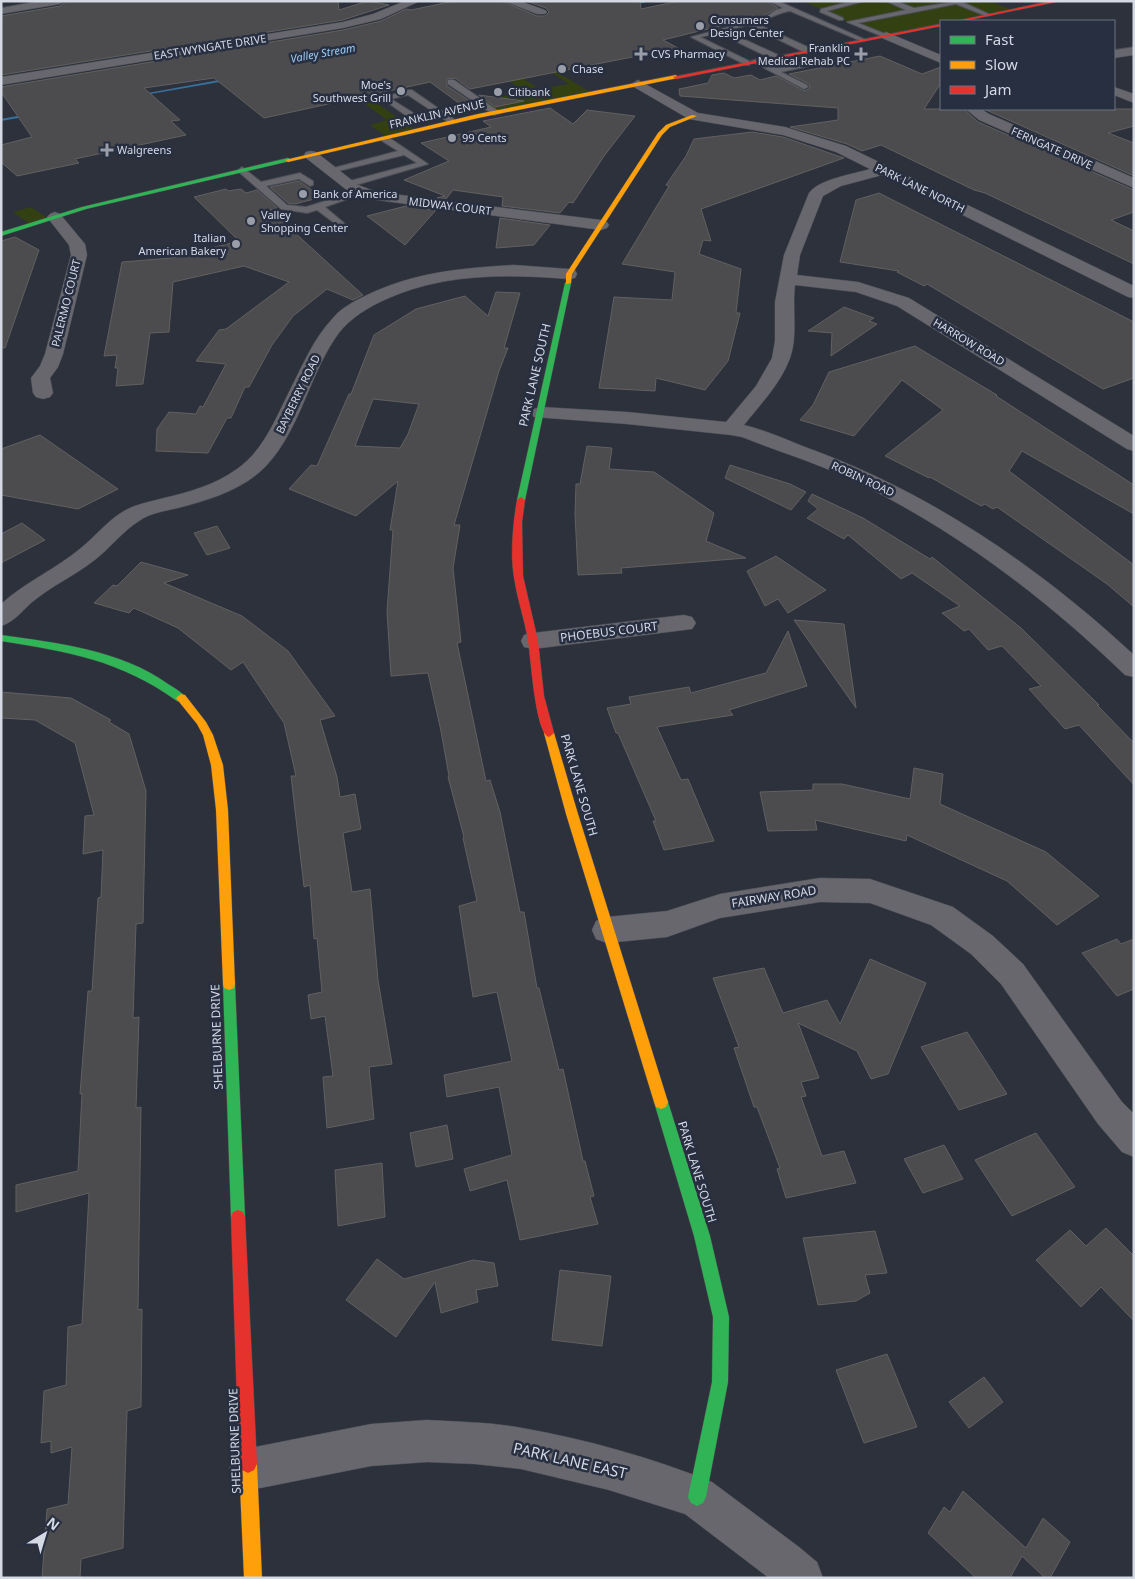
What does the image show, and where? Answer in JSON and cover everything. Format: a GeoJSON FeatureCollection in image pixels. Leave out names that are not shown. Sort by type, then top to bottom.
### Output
{"type":"FeatureCollection","features":[{"type":"Feature","properties":{"kind":"street"},"geometry":{"type":"LineString","coordinates":[[1,12],[60,1]]}},
{"type":"Feature","properties":{"kind":"street","name":"EAST WYNGATE DRIVE"},"geometry":{"type":"LineString","coordinates":[[1,81],[343,25],[378,17],[415,1]]}},
{"type":"Feature","properties":{"kind":"street"},"geometry":{"type":"LineString","coordinates":[[509,1],[540,12]]}},
{"type":"Feature","properties":{"kind":"street"},"geometry":{"type":"LineString","coordinates":[[963,20],[1059,1]]}},
{"type":"Feature","properties":{"kind":"street","name":"FRANKLIN AVENUE"},"geometry":{"type":"LineString","coordinates":[[1,234],[105,203],[484,115],[940,25]]}},
{"type":"Feature","properties":{"kind":"street"},"geometry":{"type":"LineString","coordinates":[[886,36],[940,60]]}},
{"type":"Feature","properties":{"kind":"street"},"geometry":{"type":"LineString","coordinates":[[1115,54],[1134,51]]}},
{"type":"Feature","properties":{"kind":"street"},"geometry":{"type":"LineString","coordinates":[[638,84],[694,116]]}},
{"type":"Feature","properties":{"kind":"street"},"geometry":{"type":"LineString","coordinates":[[620,88],[678,122]]}},
{"type":"Feature","properties":{"kind":"street"},"geometry":{"type":"LineString","coordinates":[[1115,91],[1134,99]]}},
{"type":"Feature","properties":{"kind":"street","name":"FERNGATE DRIVE"},"geometry":{"type":"LineString","coordinates":[[974,110],[984,117],[1134,184]]}},
{"type":"Feature","properties":{"kind":"street","name":"PARK LANE SOUTH"},"geometry":{"type":"LineString","coordinates":[[694,116],[678,122],[660,134],[568,274],[566,299],[546,382],[541,414],[523,483],[518,522],[518,576],[534,641],[539,696],[608,930],[702,1236],[721,1317],[720,1382],[697,1496]]}},
{"type":"Feature","properties":{"kind":"street","name":"PARK LANE NORTH"},"geometry":{"type":"LineString","coordinates":[[694,116],[755,125],[806,137],[841,149],[1134,293]]}},
{"type":"Feature","properties":{"kind":"street","name":"MIDWAY COURT"},"geometry":{"type":"LineString","coordinates":[[311,155],[349,184],[374,196],[601,225]]}},
{"type":"Feature","properties":{"kind":"street"},"geometry":{"type":"LineString","coordinates":[[732,429],[764,388],[781,358],[784,341],[784,302],[792,255],[816,193],[836,183],[883,170]]}},
{"type":"Feature","properties":{"kind":"street","name":"PALERMO COURT"},"geometry":{"type":"LineString","coordinates":[[44,393],[40,378],[49,367],[54,354],[78,255],[77,244],[56,217]]}},
{"type":"Feature","properties":{"kind":"street","name":"BAYBERRY ROAD"},"geometry":{"type":"LineString","coordinates":[[1,618],[23,597],[88,554],[131,516],[147,509],[194,498],[222,487],[244,474],[259,461],[278,434],[324,339],[340,320],[358,307],[399,288],[454,274],[514,270],[568,274]]}},
{"type":"Feature","properties":{"kind":"street","name":"HARROW ROAD"},"geometry":{"type":"LineString","coordinates":[[788,279],[858,287],[903,302],[1134,445]]}},
{"type":"Feature","properties":{"kind":"street","name":"ROBIN ROAD"},"geometry":{"type":"LineString","coordinates":[[541,414],[627,418],[732,429],[764,438],[856,474],[948,524],[982,545],[1043,588],[1134,669]]}},
{"type":"Feature","properties":{"kind":"street","name":"PHOEBUS COURT"},"geometry":{"type":"LineString","coordinates":[[534,641],[684,623]]}},
{"type":"Feature","properties":{"kind":"street","name":"SHELBURNE DRIVE"},"geometry":{"type":"LineString","coordinates":[[1,638],[87,652],[144,671],[178,695],[189,706],[210,737],[218,766],[222,810],[253,1578]]}},
{"type":"Feature","properties":{"kind":"street","name":"FAIRWAY ROAD"},"geometry":{"type":"LineString","coordinates":[[608,930],[667,924],[720,906],[820,890],[870,891],[942,916],[982,945],[1012,974],[1110,1113],[1134,1140]]}},
{"type":"Feature","properties":{"kind":"street","name":"PARK LANE EAST"},"geometry":{"type":"LineString","coordinates":[[250,1469],[371,1445],[427,1441],[475,1443],[521,1448],[609,1469],[697,1496],[784,1562],[801,1578]]}},
{"type":"Feature","properties":{"kind":"lane"},"geometry":{"type":"LineString","coordinates":[[772,1],[863,40]]}},
{"type":"Feature","properties":{"kind":"lane"},"geometry":{"type":"LineString","coordinates":[[862,1],[823,10],[823,12],[886,36]]}},
{"type":"Feature","properties":{"kind":"lane"},"geometry":{"type":"LineString","coordinates":[[889,1],[915,7]]}},
{"type":"Feature","properties":{"kind":"lane"},"geometry":{"type":"LineString","coordinates":[[901,1],[915,7]]}},
{"type":"Feature","properties":{"kind":"lane"},"geometry":{"type":"LineString","coordinates":[[850,22],[915,7],[955,2],[988,15]]}},
{"type":"Feature","properties":{"kind":"lane"},"geometry":{"type":"LineString","coordinates":[[790,9],[778,12],[768,18],[694,38],[773,71],[804,87]]}},
{"type":"Feature","properties":{"kind":"lane"},"geometry":{"type":"LineString","coordinates":[[748,23],[809,51]]}},
{"type":"Feature","properties":{"kind":"lane"},"geometry":{"type":"LineString","coordinates":[[719,30],[776,57]]}},
{"type":"Feature","properties":{"kind":"lane"},"geometry":{"type":"LineString","coordinates":[[773,71],[825,60]]}},
{"type":"Feature","properties":{"kind":"lane"},"geometry":{"type":"LineString","coordinates":[[484,115],[448,85],[497,113]]}},
{"type":"Feature","properties":{"kind":"lane"},"geometry":{"type":"LineString","coordinates":[[439,112],[414,117],[385,98],[409,92],[439,112],[454,122]]}},
{"type":"Feature","properties":{"kind":"lane"},"geometry":{"type":"LineString","coordinates":[[349,184],[424,164],[386,138]]}},
{"type":"Feature","properties":{"kind":"lane"},"geometry":{"type":"LineString","coordinates":[[330,170],[405,152]]}},
{"type":"Feature","properties":{"kind":"lane"},"geometry":{"type":"LineString","coordinates":[[242,170],[284,207],[307,210],[363,192]]}},
{"type":"Feature","properties":{"kind":"lane"},"geometry":{"type":"LineString","coordinates":[[260,185],[300,176],[310,183]]}},
{"type":"Feature","properties":{"kind":"lane"},"geometry":{"type":"LineString","coordinates":[[324,193],[335,201]]}},
{"type":"Feature","properties":{"kind":"lane"},"geometry":{"type":"LineString","coordinates":[[319,207],[341,225]]}},
{"type":"Feature","properties":{"kind":"green space"},"geometry":{"type":"Polygon","coordinates":[[[803,1],[989,1],[1013,10],[963,20],[940,20],[940,25],[881,37],[803,1]]]}},
{"type":"Feature","properties":{"kind":"green space"},"geometry":{"type":"Polygon","coordinates":[[[543,64],[592,93],[497,113],[479,101],[525,92],[501,75],[514,72],[539,89],[569,84],[540,65],[543,64]]]}},
{"type":"Feature","properties":{"kind":"green space"},"geometry":{"type":"Polygon","coordinates":[[[366,96],[417,131],[389,138],[370,125],[387,120],[357,98],[366,96]]]}},
{"type":"Feature","properties":{"kind":"green space"},"geometry":{"type":"Polygon","coordinates":[[[31,207],[49,219],[31,225],[13,212],[31,207]]]}},
{"type":"Feature","properties":{"kind":"building"},"geometry":{"type":"Polygon","coordinates":[[[67,1],[338,1],[339,10],[368,1],[389,5],[343,20],[1,75],[1,16],[60,6],[67,1]]]}},
{"type":"Feature","properties":{"kind":"building"},"geometry":{"type":"Polygon","coordinates":[[[454,1],[502,1],[537,16],[545,16],[549,12],[546,8],[526,1],[640,1],[641,9],[679,1],[767,1],[778,8],[765,15],[663,40],[678,48],[470,89],[455,78],[447,79],[447,86],[482,109],[471,112],[430,82],[264,118],[214,78],[144,88],[180,120],[171,121],[186,135],[75,159],[79,163],[17,176],[1,162],[1,145],[32,137],[1,92],[1,87],[343,30],[381,21],[406,9],[411,10],[454,1]]]}},
{"type":"Feature","properties":{"kind":"building"},"geometry":{"type":"Polygon","coordinates":[[[880,56],[922,74],[940,67],[940,85],[924,109],[965,110],[978,122],[1134,190],[1134,212],[1111,220],[1134,231],[1134,264],[881,145],[862,151],[847,144],[790,127],[838,120],[838,108],[680,96],[679,89],[708,83],[712,75],[724,73],[734,78],[751,75],[760,80],[776,76],[805,91],[810,88],[809,84],[789,74],[880,56]]]}},
{"type":"Feature","properties":{"kind":"building"},"geometry":{"type":"Polygon","coordinates":[[[479,95],[524,101],[495,107],[479,95]]]}},
{"type":"Feature","properties":{"kind":"building"},"geometry":{"type":"Polygon","coordinates":[[[550,108],[573,124],[587,110],[635,116],[604,156],[573,203],[569,202],[560,213],[502,206],[503,197],[453,190],[446,199],[437,198],[445,196],[404,180],[449,161],[421,143],[491,127],[483,121],[550,108]]]}},
{"type":"Feature","properties":{"kind":"building"},"geometry":{"type":"Polygon","coordinates":[[[1134,109],[1134,126],[1108,133],[1134,143],[1134,176],[986,110],[1134,109]]]}},
{"type":"Feature","properties":{"kind":"building"},"geometry":{"type":"Polygon","coordinates":[[[752,132],[783,137],[844,158],[701,209],[711,241],[703,240],[699,254],[741,269],[736,313],[740,313],[728,361],[705,390],[656,378],[655,391],[599,388],[614,297],[672,300],[675,272],[622,264],[669,186],[666,185],[686,156],[694,139],[752,132]]]}},
{"type":"Feature","properties":{"kind":"building","name":"Bank of America"},"geometry":{"type":"Polygon","coordinates":[[[299,181],[322,197],[295,204],[288,203],[270,187],[299,181]]]}},
{"type":"Feature","properties":{"kind":"building"},"geometry":{"type":"Polygon","coordinates":[[[226,189],[228,191],[241,189],[246,193],[257,190],[277,208],[270,210],[363,295],[353,300],[327,289],[293,316],[272,345],[249,387],[245,387],[231,418],[227,418],[208,453],[156,451],[157,429],[169,412],[196,414],[200,406],[203,407],[226,364],[196,361],[219,330],[226,329],[289,282],[244,266],[173,282],[169,332],[150,333],[143,384],[116,386],[118,368],[115,368],[117,355],[104,356],[122,262],[171,258],[239,241],[194,197],[226,189]]]}},
{"type":"Feature","properties":{"kind":"building"},"geometry":{"type":"Polygon","coordinates":[[[879,193],[1134,322],[1134,378],[1103,389],[927,284],[924,286],[897,272],[899,271],[840,262],[856,200],[879,193]]]}},
{"type":"Feature","properties":{"kind":"building"},"geometry":{"type":"Polygon","coordinates":[[[406,206],[436,210],[405,245],[367,216],[406,206]]]}},
{"type":"Feature","properties":{"kind":"building"},"geometry":{"type":"Polygon","coordinates":[[[500,218],[550,225],[534,245],[496,248],[500,218]]]}},
{"type":"Feature","properties":{"kind":"building"},"geometry":{"type":"Polygon","coordinates":[[[15,237],[39,250],[5,348],[1,348],[1,241],[15,237]]]}},
{"type":"Feature","properties":{"kind":"building"},"geometry":{"type":"Polygon","coordinates":[[[496,292],[520,293],[504,348],[508,348],[499,371],[454,525],[460,525],[453,568],[461,642],[457,643],[486,781],[490,780],[500,812],[520,912],[524,912],[537,988],[539,988],[559,1070],[563,1069],[583,1161],[585,1161],[594,1196],[590,1197],[598,1224],[520,1240],[507,1180],[470,1191],[464,1169],[512,1155],[499,1087],[447,1097],[444,1075],[512,1061],[497,992],[473,997],[459,906],[477,901],[464,837],[448,777],[441,731],[428,673],[391,676],[387,611],[393,530],[390,530],[398,481],[356,516],[289,489],[311,465],[317,466],[349,394],[351,394],[374,335],[416,309],[465,296],[488,316],[496,292]],[[373,399],[355,446],[400,448],[408,434],[419,404],[373,399]]]}},
{"type":"Feature","properties":{"kind":"building"},"geometry":{"type":"Polygon","coordinates":[[[844,307],[874,318],[869,321],[877,324],[831,356],[832,333],[808,331],[844,307]]]}},
{"type":"Feature","properties":{"kind":"building"},"geometry":{"type":"Polygon","coordinates":[[[915,346],[997,395],[1134,485],[1134,514],[1022,451],[1009,471],[1134,565],[1134,607],[1107,584],[997,507],[993,509],[985,504],[981,506],[930,477],[885,456],[943,410],[902,380],[854,436],[800,420],[813,405],[829,372],[915,346]]]}},
{"type":"Feature","properties":{"kind":"building"},"geometry":{"type":"Polygon","coordinates":[[[40,435],[118,489],[78,509],[1,495],[1,449],[40,435]]]}},
{"type":"Feature","properties":{"kind":"building"},"geometry":{"type":"Polygon","coordinates":[[[587,446],[612,448],[609,469],[654,472],[714,513],[706,541],[746,558],[621,568],[622,573],[578,575],[575,514],[576,484],[580,484],[587,446]]]}},
{"type":"Feature","properties":{"kind":"building"},"geometry":{"type":"Polygon","coordinates":[[[730,465],[790,484],[806,492],[791,510],[725,478],[730,465]]]}},
{"type":"Feature","properties":{"kind":"building"},"geometry":{"type":"Polygon","coordinates":[[[812,494],[863,518],[930,559],[932,557],[1021,628],[1099,705],[1097,705],[1134,743],[1134,785],[1079,725],[1065,729],[1029,689],[1041,686],[1002,646],[988,650],[969,629],[964,631],[942,613],[960,606],[912,573],[901,579],[848,535],[844,539],[807,518],[818,509],[808,501],[812,494]]]}},
{"type":"Feature","properties":{"kind":"building"},"geometry":{"type":"Polygon","coordinates":[[[22,523],[45,540],[1,563],[1,534],[22,523]]]}},
{"type":"Feature","properties":{"kind":"building"},"geometry":{"type":"Polygon","coordinates":[[[217,526],[230,548],[207,555],[194,533],[217,526]]]}},
{"type":"Feature","properties":{"kind":"building"},"geometry":{"type":"Polygon","coordinates":[[[776,556],[826,590],[788,613],[778,599],[765,606],[747,571],[776,556]]]}},
{"type":"Feature","properties":{"kind":"building"},"geometry":{"type":"Polygon","coordinates":[[[141,562],[188,575],[164,583],[242,616],[288,651],[335,716],[320,720],[337,777],[340,797],[355,794],[361,829],[343,833],[352,892],[370,889],[378,980],[392,1064],[369,1067],[374,1119],[327,1128],[323,1077],[333,1076],[325,1016],[311,1019],[308,995],[322,992],[317,938],[314,939],[310,885],[304,887],[291,776],[296,776],[284,723],[243,662],[231,670],[178,628],[134,608],[129,613],[94,603],[113,585],[117,586],[141,562]]]}},
{"type":"Feature","properties":{"kind":"building"},"geometry":{"type":"Polygon","coordinates":[[[794,620],[844,624],[856,708],[794,620]]]}},
{"type":"Feature","properties":{"kind":"building"},"geometry":{"type":"Polygon","coordinates":[[[788,631],[807,686],[729,710],[733,715],[657,727],[681,780],[688,779],[714,841],[664,850],[653,821],[656,821],[618,733],[616,733],[607,708],[631,704],[629,697],[689,687],[691,693],[766,673],[788,631]]]}},
{"type":"Feature","properties":{"kind":"building"},"geometry":{"type":"Polygon","coordinates":[[[1,692],[71,698],[111,720],[109,722],[129,734],[146,791],[143,923],[136,924],[133,1018],[139,1017],[136,1108],[141,1107],[138,1310],[142,1309],[141,1407],[127,1411],[123,1548],[81,1559],[80,1578],[42,1578],[47,1509],[68,1504],[72,1447],[51,1453],[51,1441],[41,1443],[44,1391],[66,1385],[68,1327],[82,1324],[89,1193],[16,1212],[16,1185],[78,1171],[82,1093],[80,1094],[88,991],[92,991],[98,898],[101,897],[103,850],[83,854],[85,816],[94,815],[75,743],[35,720],[1,718],[1,692]]]}},
{"type":"Feature","properties":{"kind":"building"},"geometry":{"type":"Polygon","coordinates":[[[914,768],[943,774],[940,804],[1046,852],[1099,896],[1057,925],[1007,881],[907,835],[906,841],[815,820],[817,830],[768,831],[760,792],[813,790],[813,784],[842,784],[910,799],[914,768]]]}},
{"type":"Feature","properties":{"kind":"building"},"geometry":{"type":"Polygon","coordinates":[[[1117,939],[1121,944],[1134,939],[1134,989],[1117,996],[1082,953],[1117,939]]]}},
{"type":"Feature","properties":{"kind":"building"},"geometry":{"type":"Polygon","coordinates":[[[870,959],[926,983],[888,1074],[871,1079],[857,1051],[798,1023],[819,1078],[801,1082],[806,1096],[801,1097],[822,1156],[844,1151],[856,1183],[786,1198],[777,1169],[780,1168],[757,1107],[754,1107],[734,1048],[739,1047],[713,978],[764,968],[783,1013],[827,1000],[840,1024],[870,959]]]}},
{"type":"Feature","properties":{"kind":"building"},"geometry":{"type":"Polygon","coordinates":[[[967,1032],[1007,1094],[959,1110],[921,1047],[967,1032]]]}},
{"type":"Feature","properties":{"kind":"building"},"geometry":{"type":"Polygon","coordinates":[[[447,1125],[453,1159],[416,1167],[410,1133],[447,1125]]]}},
{"type":"Feature","properties":{"kind":"building"},"geometry":{"type":"Polygon","coordinates":[[[1036,1133],[1075,1187],[1012,1216],[975,1160],[1036,1133]]]}},
{"type":"Feature","properties":{"kind":"building"},"geometry":{"type":"Polygon","coordinates":[[[944,1145],[963,1179],[923,1193],[904,1159],[944,1145]]]}},
{"type":"Feature","properties":{"kind":"building"},"geometry":{"type":"Polygon","coordinates":[[[382,1163],[385,1217],[338,1226],[335,1170],[382,1163]]]}},
{"type":"Feature","properties":{"kind":"building"},"geometry":{"type":"Polygon","coordinates":[[[1106,1228],[1134,1256],[1134,1321],[1101,1287],[1081,1307],[1036,1260],[1070,1230],[1086,1246],[1106,1228]]]}},
{"type":"Feature","properties":{"kind":"building"},"geometry":{"type":"Polygon","coordinates":[[[875,1231],[887,1273],[865,1275],[870,1293],[856,1301],[818,1305],[803,1238],[875,1231]]]}},
{"type":"Feature","properties":{"kind":"building"},"geometry":{"type":"Polygon","coordinates":[[[377,1259],[404,1279],[473,1260],[494,1263],[498,1286],[476,1290],[478,1302],[441,1313],[435,1282],[396,1337],[346,1300],[377,1259]]]}},
{"type":"Feature","properties":{"kind":"building"},"geometry":{"type":"Polygon","coordinates":[[[560,1270],[611,1276],[602,1346],[552,1340],[560,1270]]]}},
{"type":"Feature","properties":{"kind":"building"},"geometry":{"type":"Polygon","coordinates":[[[887,1354],[917,1427],[864,1443],[836,1370],[887,1354]]]}},
{"type":"Feature","properties":{"kind":"building"},"geometry":{"type":"Polygon","coordinates":[[[984,1377],[1003,1402],[969,1428],[949,1402],[984,1377]]]}},
{"type":"Feature","properties":{"kind":"building"},"geometry":{"type":"Polygon","coordinates":[[[963,1491],[1026,1548],[1043,1518],[1070,1542],[1050,1578],[1045,1578],[1022,1556],[1010,1578],[976,1578],[928,1533],[944,1507],[950,1512],[963,1491]]]}},
{"type":"Feature","properties":{"kind":"waterway","name":"Valley Stream"},"geometry":{"type":"LineString","coordinates":[[628,6],[648,1]]}},
{"type":"Feature","properties":{"kind":"waterway","name":"Valley Stream"},"geometry":{"type":"LineString","coordinates":[[139,95],[230,79]]}},
{"type":"Feature","properties":{"kind":"waterway","name":"Valley Stream"},"geometry":{"type":"LineString","coordinates":[[1,120],[28,115]]}},
{"type":"Feature","properties":{"kind":"traffic: fast"},"geometry":{"type":"LineString","coordinates":[[1,234],[84,208],[288,160]]}},
{"type":"Feature","properties":{"kind":"traffic: fast"},"geometry":{"type":"LineString","coordinates":[[521,500],[568,283]]}},
{"type":"Feature","properties":{"kind":"traffic: fast"},"geometry":{"type":"LineString","coordinates":[[1,638],[73,650],[118,663],[161,683],[181,698]]}},
{"type":"Feature","properties":{"kind":"traffic: fast"},"geometry":{"type":"LineString","coordinates":[[229,984],[238,1217]]}},
{"type":"Feature","properties":{"kind":"traffic: fast"},"geometry":{"type":"LineString","coordinates":[[661,1102],[702,1236],[721,1317],[720,1382],[697,1497]]}},
{"type":"Feature","properties":{"kind":"traffic: slow"},"geometry":{"type":"LineString","coordinates":[[288,160],[478,116],[676,77]]}},
{"type":"Feature","properties":{"kind":"traffic: slow"},"geometry":{"type":"LineString","coordinates":[[568,283],[569,274],[660,134],[668,126],[694,116]]}},
{"type":"Feature","properties":{"kind":"traffic: slow"},"geometry":{"type":"LineString","coordinates":[[181,698],[201,722],[208,735],[217,765],[222,810],[229,984]]}},
{"type":"Feature","properties":{"kind":"traffic: slow"},"geometry":{"type":"LineString","coordinates":[[549,733],[572,814],[661,1102]]}},
{"type":"Feature","properties":{"kind":"traffic: slow"},"geometry":{"type":"LineString","coordinates":[[248,1464],[253,1578]]}},
{"type":"Feature","properties":{"kind":"traffic: jam"},"geometry":{"type":"LineString","coordinates":[[963,20],[1059,1]]}},
{"type":"Feature","properties":{"kind":"traffic: jam"},"geometry":{"type":"LineString","coordinates":[[676,77],[940,25]]}},
{"type":"Feature","properties":{"kind":"traffic: jam"},"geometry":{"type":"LineString","coordinates":[[521,500],[518,522],[518,576],[533,641],[539,696],[549,733]]}},
{"type":"Feature","properties":{"kind":"traffic: jam"},"geometry":{"type":"LineString","coordinates":[[238,1217],[248,1464]]}},
{"type":"Feature","properties":{"kind":"place","name":"Consumers Design Center"},"geometry":{"type":"Point","coordinates":[700,26]}},
{"type":"Feature","properties":{"kind":"place","name":"CVS Pharmacy"},"geometry":{"type":"Point","coordinates":[641,54]}},
{"type":"Feature","properties":{"kind":"place","name":"Franklin Medical Rehab PC"},"geometry":{"type":"Point","coordinates":[861,54]}},
{"type":"Feature","properties":{"kind":"place","name":"Chase"},"geometry":{"type":"Point","coordinates":[562,69]}},
{"type":"Feature","properties":{"kind":"place","name":"Moe's Southwest Grill"},"geometry":{"type":"Point","coordinates":[401,91]}},
{"type":"Feature","properties":{"kind":"place","name":"Citibank"},"geometry":{"type":"Point","coordinates":[498,92]}},
{"type":"Feature","properties":{"kind":"place","name":"99 Cents"},"geometry":{"type":"Point","coordinates":[452,138]}},
{"type":"Feature","properties":{"kind":"place","name":"Walgreens"},"geometry":{"type":"Point","coordinates":[107,150]}},
{"type":"Feature","properties":{"kind":"place","name":"Bank of America"},"geometry":{"type":"Point","coordinates":[303,194]}},
{"type":"Feature","properties":{"kind":"place","name":"Valley Shopping Center"},"geometry":{"type":"Point","coordinates":[251,221]}},
{"type":"Feature","properties":{"kind":"place","name":"Italian American Bakery"},"geometry":{"type":"Point","coordinates":[236,244]}}]}
